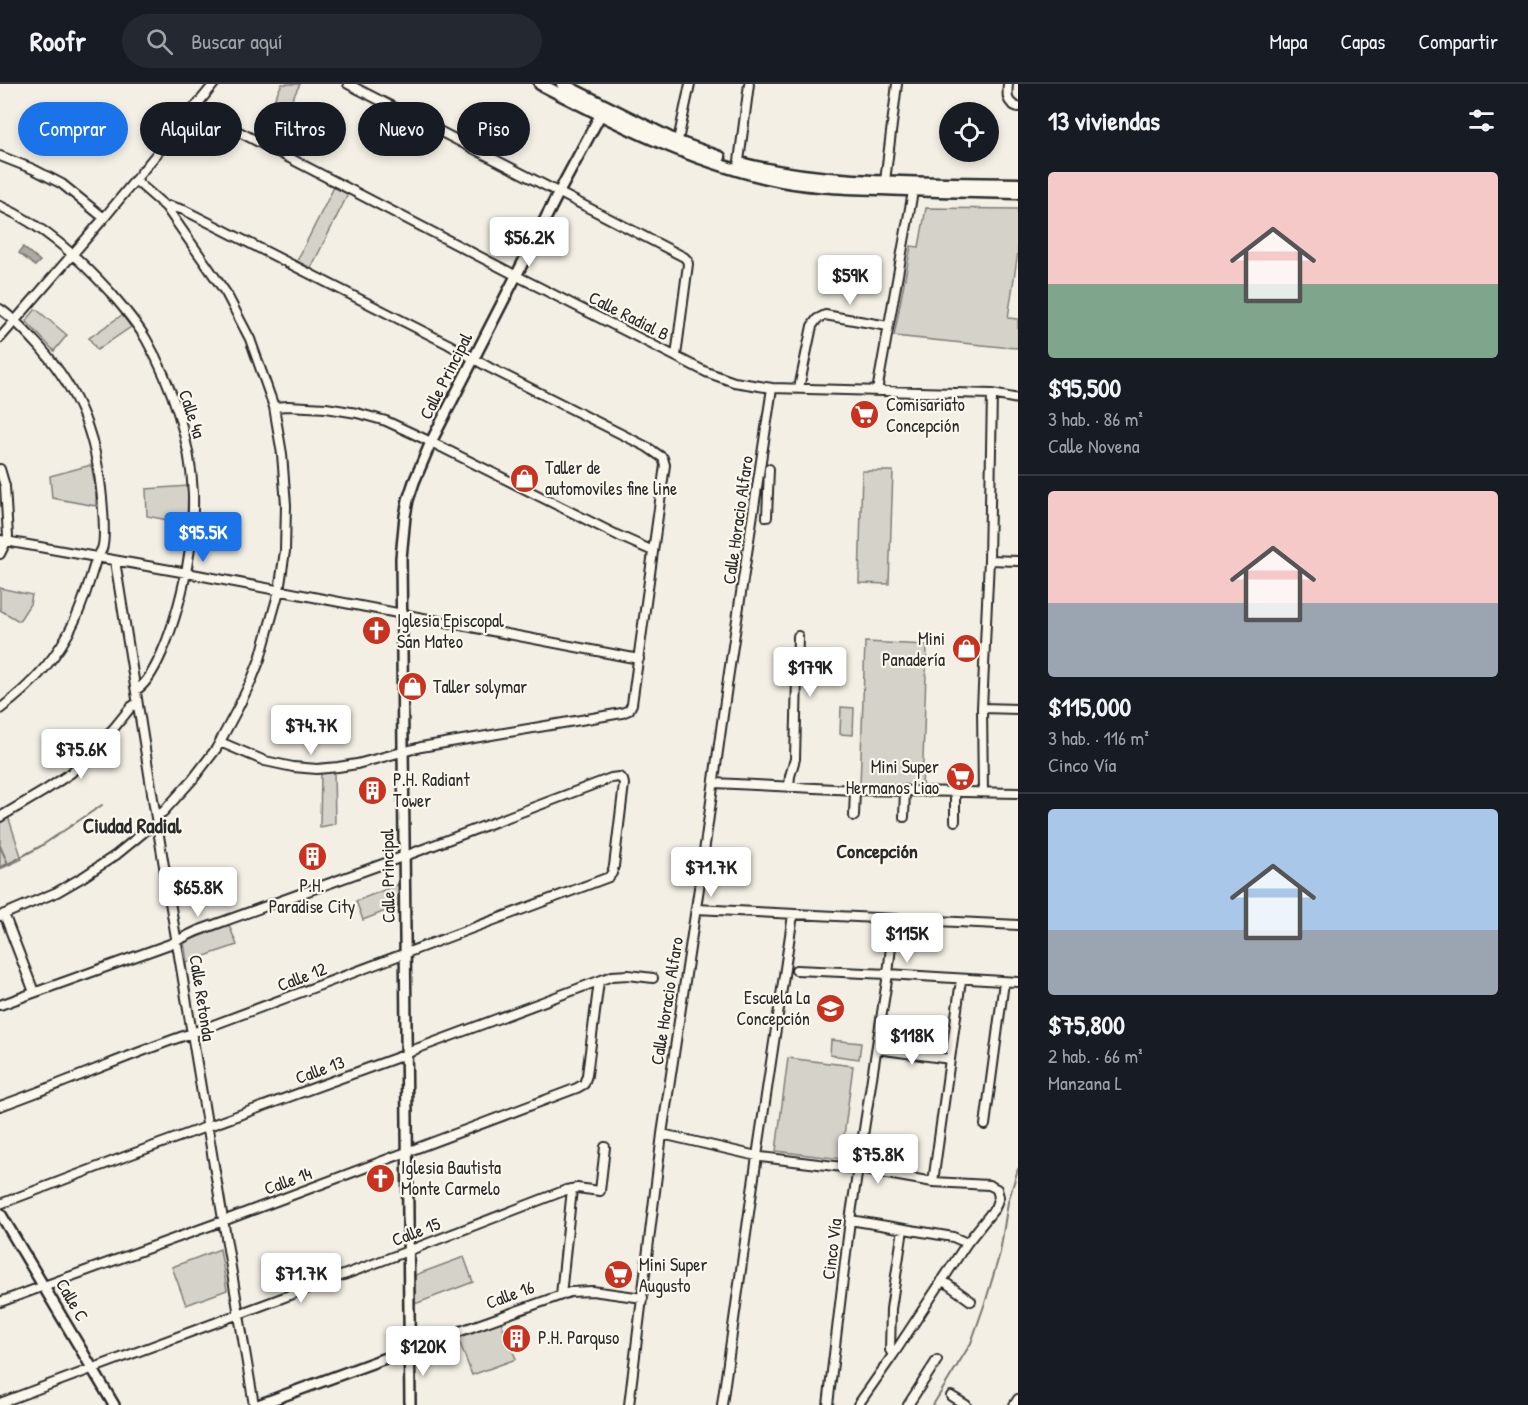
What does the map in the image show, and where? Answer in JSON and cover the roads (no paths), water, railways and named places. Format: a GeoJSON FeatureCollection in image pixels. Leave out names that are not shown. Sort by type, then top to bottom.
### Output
{"type":"FeatureCollection","features":[{"type":"Feature","properties":{"kind":"main road"},"geometry":{"type":"LineString","coordinates":[[540,84],[677,146],[739,166],[767,178],[804,185],[1018,184]]}},
{"type":"Feature","properties":{"kind":"main road"},"geometry":{"type":"LineString","coordinates":[[562,84],[603,111]]}},
{"type":"Feature","properties":{"kind":"main road"},"geometry":{"type":"LineString","coordinates":[[739,166],[805,176],[1018,193]]}},
{"type":"Feature","properties":{"kind":"street"},"geometry":{"type":"LineString","coordinates":[[199,102],[214,84]]}},
{"type":"Feature","properties":{"kind":"street"},"geometry":{"type":"LineString","coordinates":[[348,84],[687,260],[676,356]]}},
{"type":"Feature","properties":{"kind":"street"},"geometry":{"type":"LineString","coordinates":[[677,146],[690,84]]}},
{"type":"Feature","properties":{"kind":"street"},"geometry":{"type":"LineString","coordinates":[[739,166],[749,84]]}},
{"type":"Feature","properties":{"kind":"street"},"geometry":{"type":"LineString","coordinates":[[885,181],[897,84]]}},
{"type":"Feature","properties":{"kind":"street"},"geometry":{"type":"LineString","coordinates":[[1008,84],[1008,101],[1018,106]]}},
{"type":"Feature","properties":{"kind":"street","name":"Calle Principal"},"geometry":{"type":"LineString","coordinates":[[410,1405],[401,615],[401,558],[405,516],[414,482],[431,442],[603,111]]}},
{"type":"Feature","properties":{"kind":"street","name":"Calle Radial B"},"geometry":{"type":"LineString","coordinates":[[242,133],[516,276],[706,372],[734,382],[772,388],[992,394],[1018,399]]}},
{"type":"Feature","properties":{"kind":"street"},"geometry":{"type":"LineString","coordinates":[[0,156],[62,184],[104,218]]}},
{"type":"Feature","properties":{"kind":"street"},"geometry":{"type":"LineString","coordinates":[[0,338],[155,156]]}},
{"type":"Feature","properties":{"kind":"street"},"geometry":{"type":"LineString","coordinates":[[34,992],[2,915],[57,892],[116,855],[149,828],[193,779],[220,742],[260,659],[279,591],[285,551],[286,505],[282,454],[274,407],[261,366],[240,317],[226,293],[166,207],[135,180]]}},
{"type":"Feature","properties":{"kind":"street"},"geometry":{"type":"LineString","coordinates":[[877,391],[914,186]]}},
{"type":"Feature","properties":{"kind":"street","name":"Calle 4a"},"geometry":{"type":"LineString","coordinates":[[0,206],[35,225],[73,253],[123,307],[145,339],[179,416],[188,450],[193,493],[187,573],[174,621],[161,655],[143,686],[136,690]]}},
{"type":"Feature","properties":{"kind":"street"},"geometry":{"type":"LineString","coordinates":[[166,207],[184,210],[437,338],[490,368],[647,447],[663,458],[665,465],[639,659],[632,704],[628,710],[622,713],[421,747],[357,764],[317,769],[265,761],[220,742]]}},
{"type":"Feature","properties":{"kind":"street"},"geometry":{"type":"LineString","coordinates":[[0,309],[15,320],[55,364],[79,404],[92,437],[101,484],[104,516],[103,548],[97,557],[75,621],[61,647],[34,680],[0,709]]}},
{"type":"Feature","properties":{"kind":"street"},"geometry":{"type":"LineString","coordinates":[[799,388],[812,326],[817,319],[825,315],[888,326]]}},
{"type":"Feature","properties":{"kind":"street","name":"Calle Horacio Alfaro"},"geometry":{"type":"LineString","coordinates":[[629,1405],[662,1134],[772,388]]}},
{"type":"Feature","properties":{"kind":"street"},"geometry":{"type":"LineString","coordinates":[[983,792],[982,708],[989,560],[992,394]]}},
{"type":"Feature","properties":{"kind":"street"},"geometry":{"type":"LineString","coordinates":[[274,407],[326,408],[386,421],[653,551]]}},
{"type":"Feature","properties":{"kind":"street"},"geometry":{"type":"LineString","coordinates":[[0,469],[5,486],[3,540],[0,554]]}},
{"type":"Feature","properties":{"kind":"street"},"geometry":{"type":"LineString","coordinates":[[759,477],[769,473],[767,517]]}},
{"type":"Feature","properties":{"kind":"street"},"geometry":{"type":"LineString","coordinates":[[3,540],[639,659]]}},
{"type":"Feature","properties":{"kind":"street"},"geometry":{"type":"LineString","coordinates":[[989,560],[1018,561]]}},
{"type":"Feature","properties":{"kind":"street","name":"Calle Retonda"},"geometry":{"type":"LineString","coordinates":[[115,561],[223,1221],[256,1405]]}},
{"type":"Feature","properties":{"kind":"street"},"geometry":{"type":"LineString","coordinates":[[789,787],[795,759],[798,636]]}},
{"type":"Feature","properties":{"kind":"street"},"geometry":{"type":"LineString","coordinates":[[0,817],[71,772],[131,707],[137,704]]}},
{"type":"Feature","properties":{"kind":"street"},"geometry":{"type":"LineString","coordinates":[[982,708],[1018,709]]}},
{"type":"Feature","properties":{"kind":"street","name":"Calle 12"},"geometry":{"type":"LineString","coordinates":[[0,1106],[609,877],[612,873],[624,784],[621,778],[611,778],[405,856]]}},
{"type":"Feature","properties":{"kind":"street"},"geometry":{"type":"LineString","coordinates":[[714,783],[855,790],[1018,793]]}},
{"type":"Feature","properties":{"kind":"street"},"geometry":{"type":"LineString","coordinates":[[854,816],[855,790]]}},
{"type":"Feature","properties":{"kind":"street"},"geometry":{"type":"LineString","coordinates":[[904,817],[905,790]]}},
{"type":"Feature","properties":{"kind":"street"},"geometry":{"type":"LineString","coordinates":[[955,792],[955,821]]}},
{"type":"Feature","properties":{"kind":"street"},"geometry":{"type":"LineString","coordinates":[[0,1005],[405,856]]}},
{"type":"Feature","properties":{"kind":"street"},"geometry":{"type":"LineString","coordinates":[[696,909],[1018,925]]}},
{"type":"Feature","properties":{"kind":"street"},"geometry":{"type":"LineString","coordinates":[[722,1405],[761,1157],[793,915]]}},
{"type":"Feature","properties":{"kind":"street","name":"Cinco Vía"},"geometry":{"type":"LineString","coordinates":[[828,1405],[850,1220],[888,974],[894,919]]}},
{"type":"Feature","properties":{"kind":"street"},"geometry":{"type":"LineString","coordinates":[[796,970],[1018,982]]}},
{"type":"Feature","properties":{"kind":"street","name":"Calle 13"},"geometry":{"type":"LineString","coordinates":[[0,1204],[599,981],[619,975],[652,978]]}},
{"type":"Feature","properties":{"kind":"street"},"geometry":{"type":"LineString","coordinates":[[933,1182],[961,980]]}},
{"type":"Feature","properties":{"kind":"street","name":"Calle 14"},"geometry":{"type":"LineString","coordinates":[[0,1302],[577,1088],[584,1084],[587,1075],[599,981]]}},
{"type":"Feature","properties":{"kind":"street"},"geometry":{"type":"LineString","coordinates":[[985,1125],[1004,982]]}},
{"type":"Feature","properties":{"kind":"street"},"geometry":{"type":"LineString","coordinates":[[877,1049],[950,1059]]}},
{"type":"Feature","properties":{"kind":"street"},"geometry":{"type":"LineString","coordinates":[[662,1134],[761,1157],[859,1169],[933,1182],[988,1185],[997,1189],[999,1197],[995,1208],[967,1243],[858,1405]]}},
{"type":"Feature","properties":{"kind":"street","name":"Calle 15"},"geometry":{"type":"LineString","coordinates":[[0,1403],[572,1189],[600,1191],[605,1147]]}},
{"type":"Feature","properties":{"kind":"street"},"geometry":{"type":"LineString","coordinates":[[561,1295],[572,1189]]}},
{"type":"Feature","properties":{"kind":"street","name":"Calle C"},"geometry":{"type":"LineString","coordinates":[[0,1213],[114,1405]]}},
{"type":"Feature","properties":{"kind":"street"},"geometry":{"type":"LineString","coordinates":[[850,1220],[953,1238],[967,1243]]}},
{"type":"Feature","properties":{"kind":"street"},"geometry":{"type":"LineString","coordinates":[[893,1355],[890,1350],[891,1309],[903,1229]]}},
{"type":"Feature","properties":{"kind":"street"},"geometry":{"type":"LineString","coordinates":[[942,1280],[971,1301]]}},
{"type":"Feature","properties":{"kind":"street","name":"Calle 16"},"geometry":{"type":"LineString","coordinates":[[256,1405],[561,1295],[592,1291],[643,1298]]}},
{"type":"Feature","properties":{"kind":"street"},"geometry":{"type":"LineString","coordinates":[[908,1405],[937,1360]]}},
{"type":"Feature","properties":{"kind":"street"},"geometry":{"type":"LineString","coordinates":[[951,1396],[966,1405]]}},
{"type":"Feature","properties":{"kind":"street"},"geometry":{"type":"LineString","coordinates":[[1014,1405],[1018,1399]]}},
{"type":"Feature","properties":{"kind":"waterway"},"geometry":{"type":"LineString","coordinates":[[8,864],[41,846],[102,805]]}},
{"type":"Feature","properties":{"kind":"waterway"},"geometry":{"type":"LineString","coordinates":[[0,846],[8,864],[0,867]]}},
{"type":"Feature","properties":{"kind":"waterway"},"geometry":{"type":"LineString","coordinates":[[933,1405],[971,1343],[1000,1253],[1008,1202],[1018,1169]]}},
{"type":"Feature","properties":{"kind":"place","name":"Comisariato Concepción"},"geometry":{"type":"Point","coordinates":[865,415]}},
{"type":"Feature","properties":{"kind":"place","name":"Taller de automoviles fine line"},"geometry":{"type":"Point","coordinates":[524,478]}},
{"type":"Feature","properties":{"kind":"place","name":"Iglesia Episcopal San Mateo"},"geometry":{"type":"Point","coordinates":[376,631]}},
{"type":"Feature","properties":{"kind":"place","name":"Mini Panadería"},"geometry":{"type":"Point","coordinates":[966,649]}},
{"type":"Feature","properties":{"kind":"place","name":"Taller solymar"},"geometry":{"type":"Point","coordinates":[412,687]}},
{"type":"Feature","properties":{"kind":"place","name":"Mini Super Hermanos Liao"},"geometry":{"type":"Point","coordinates":[960,777]}},
{"type":"Feature","properties":{"kind":"place","name":"P.H. Radiant Tower"},"geometry":{"type":"Point","coordinates":[372,790]}},
{"type":"Feature","properties":{"kind":"place","name":"P.H. Paradise City"},"geometry":{"type":"Point","coordinates":[312,857]}},
{"type":"Feature","properties":{"kind":"place","name":"Escuela La Concepción"},"geometry":{"type":"Point","coordinates":[831,1008]}},
{"type":"Feature","properties":{"kind":"place","name":"Iglesia Bautista Monte Carmelo"},"geometry":{"type":"Point","coordinates":[380,1178]}},
{"type":"Feature","properties":{"kind":"place","name":"Mini Super Augusto"},"geometry":{"type":"Point","coordinates":[618,1275]}},
{"type":"Feature","properties":{"kind":"place","name":"P.H. Parquso"},"geometry":{"type":"Point","coordinates":[517,1338]}},
{"type":"Feature","properties":{"kind":"district","name":"Ciudad Radial"},"geometry":{"type":"Point","coordinates":[132,826]}},
{"type":"Feature","properties":{"kind":"district","name":"Concepción"},"geometry":{"type":"Point","coordinates":[877,851]}}]}
